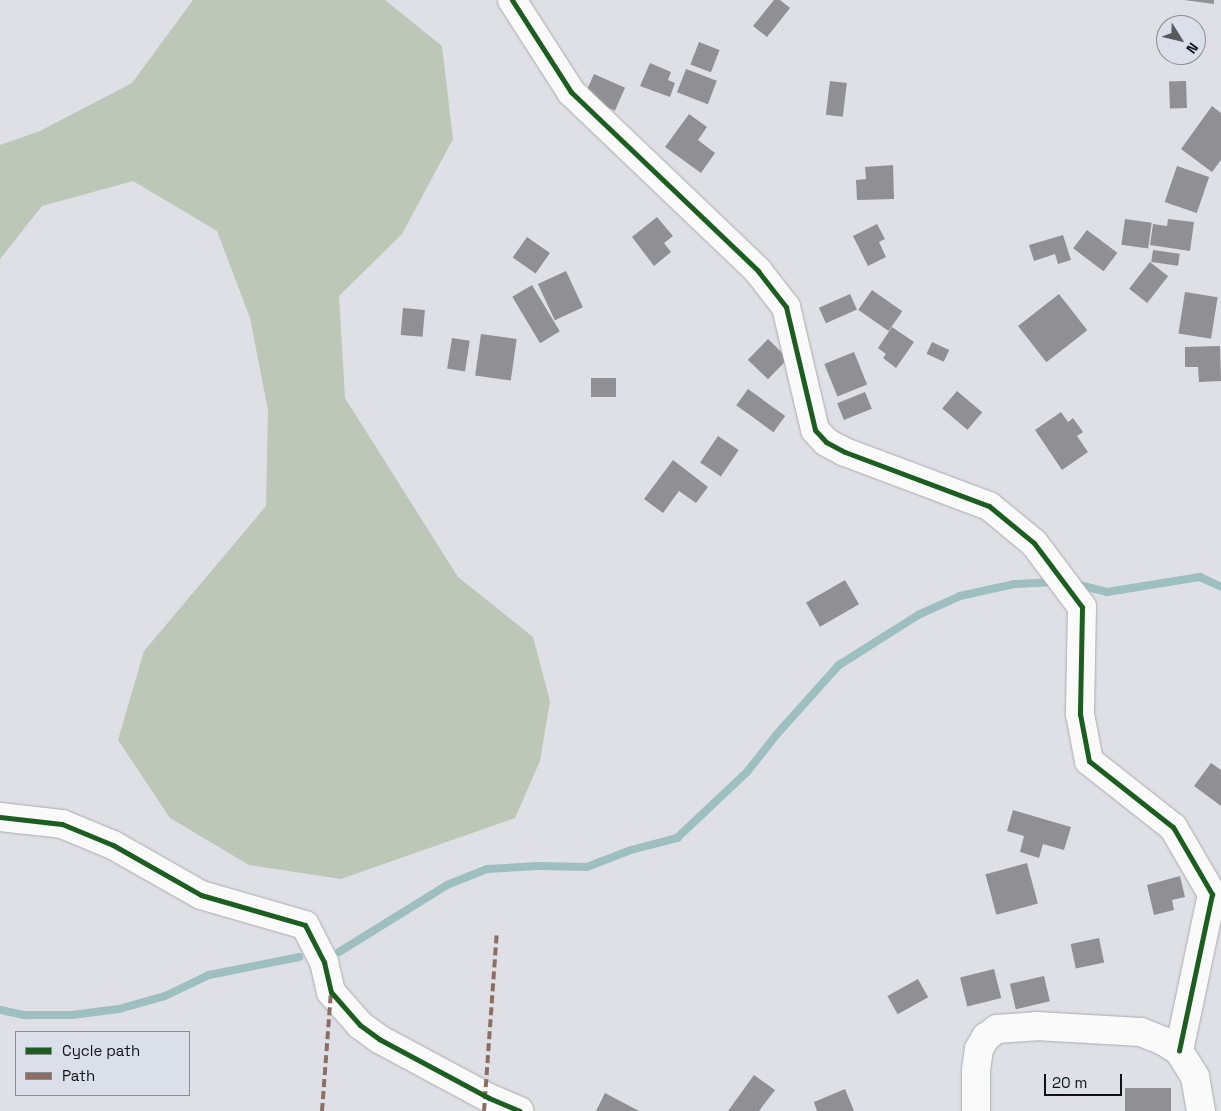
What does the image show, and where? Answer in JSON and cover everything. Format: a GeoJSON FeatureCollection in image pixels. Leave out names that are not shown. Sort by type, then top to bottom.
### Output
{"type":"FeatureCollection","features":[{"type":"Feature","properties":{"kind":"street"},"geometry":{"type":"LineString","coordinates":[[512,0],[571,92],[758,271],[786,307],[816,430],[826,442],[845,452],[989,506],[1034,543],[1082,607],[1080,714],[1089,761],[1173,827],[1212,894],[1179,1051]]}},
{"type":"Feature","properties":{"kind":"street"},"geometry":{"type":"LineString","coordinates":[[0,817],[62,824],[113,845],[201,895],[305,925],[324,962],[331,992],[360,1025],[379,1039],[489,1098],[519,1111]]}},
{"type":"Feature","properties":{"kind":"street"},"geometry":{"type":"LineString","coordinates":[[976,1111],[976,1070],[979,1049],[986,1036],[997,1029],[1036,1026],[1140,1032],[1179,1051],[1195,1077],[1200,1111]]}},
{"type":"Feature","properties":{"kind":"green space"},"geometry":{"type":"Polygon","coordinates":[[[193,0],[385,0],[442,46],[453,139],[402,234],[339,296],[345,398],[458,577],[533,637],[550,701],[540,761],[515,818],[341,879],[249,865],[170,818],[118,740],[144,651],[266,506],[268,410],[250,318],[217,231],[133,181],[42,206],[0,259],[0,145],[40,131],[132,83],[193,0]]]}},
{"type":"Feature","properties":{"kind":"building"},"geometry":{"type":"Polygon","coordinates":[[[774,0],[780,0],[790,8],[767,37],[753,26],[774,0]]]}},
{"type":"Feature","properties":{"kind":"building"},"geometry":{"type":"Polygon","coordinates":[[[1184,0],[1214,0],[1214,4],[1184,0]]]}},
{"type":"Feature","properties":{"kind":"building"},"geometry":{"type":"Polygon","coordinates":[[[699,42],[720,50],[711,72],[690,64],[699,42]]]}},
{"type":"Feature","properties":{"kind":"building"},"geometry":{"type":"Polygon","coordinates":[[[650,63],[671,72],[668,80],[675,83],[670,97],[640,86],[650,63]]]}},
{"type":"Feature","properties":{"kind":"building"},"geometry":{"type":"Polygon","coordinates":[[[686,69],[717,81],[708,104],[677,92],[686,69]]]}},
{"type":"Feature","properties":{"kind":"building"},"geometry":{"type":"Polygon","coordinates":[[[594,74],[625,88],[615,111],[584,97],[594,74]]]}},
{"type":"Feature","properties":{"kind":"building"},"geometry":{"type":"Polygon","coordinates":[[[830,81],[847,83],[843,117],[826,115],[830,81]]]}},
{"type":"Feature","properties":{"kind":"building"},"geometry":{"type":"Polygon","coordinates":[[[1186,81],[1187,108],[1170,109],[1169,82],[1186,81]]]}},
{"type":"Feature","properties":{"kind":"building"},"geometry":{"type":"Polygon","coordinates":[[[1212,106],[1221,113],[1221,160],[1212,172],[1181,149],[1212,106]]]}},
{"type":"Feature","properties":{"kind":"building"},"geometry":{"type":"Polygon","coordinates":[[[689,114],[707,127],[698,140],[715,153],[701,173],[665,147],[689,114]]]}},
{"type":"Feature","properties":{"kind":"building"},"geometry":{"type":"Polygon","coordinates":[[[893,165],[894,199],[857,200],[856,180],[866,179],[865,167],[893,165]]]}},
{"type":"Feature","properties":{"kind":"building"},"geometry":{"type":"Polygon","coordinates":[[[1177,166],[1209,177],[1197,213],[1165,202],[1177,166]]]}},
{"type":"Feature","properties":{"kind":"building"},"geometry":{"type":"Polygon","coordinates":[[[657,217],[673,236],[664,243],[671,252],[654,266],[632,237],[657,217]]]}},
{"type":"Feature","properties":{"kind":"building"},"geometry":{"type":"Polygon","coordinates":[[[1125,219],[1152,223],[1148,249],[1121,245],[1125,219]]]}},
{"type":"Feature","properties":{"kind":"building"},"geometry":{"type":"Polygon","coordinates":[[[1168,219],[1194,222],[1190,251],[1150,245],[1153,224],[1167,226],[1168,219]]]}},
{"type":"Feature","properties":{"kind":"building"},"geometry":{"type":"Polygon","coordinates":[[[877,224],[885,239],[879,242],[886,257],[868,266],[853,236],[877,224]]]}},
{"type":"Feature","properties":{"kind":"building"},"geometry":{"type":"Polygon","coordinates":[[[1087,230],[1117,253],[1104,271],[1073,248],[1087,230]]]}},
{"type":"Feature","properties":{"kind":"building"},"geometry":{"type":"Polygon","coordinates":[[[1063,235],[1071,260],[1058,264],[1055,254],[1034,261],[1029,245],[1063,235]]]}},
{"type":"Feature","properties":{"kind":"building"},"geometry":{"type":"Polygon","coordinates":[[[527,237],[550,253],[536,274],[513,257],[527,237]]]}},
{"type":"Feature","properties":{"kind":"building"},"geometry":{"type":"Polygon","coordinates":[[[1153,250],[1180,254],[1178,266],[1151,262],[1153,250]]]}},
{"type":"Feature","properties":{"kind":"building"},"geometry":{"type":"Polygon","coordinates":[[[1150,262],[1168,276],[1147,303],[1129,289],[1150,262]]]}},
{"type":"Feature","properties":{"kind":"building"},"geometry":{"type":"Polygon","coordinates":[[[566,271],[583,307],[555,320],[538,284],[566,271]]]}},
{"type":"Feature","properties":{"kind":"building"},"geometry":{"type":"Polygon","coordinates":[[[532,285],[560,331],[540,343],[512,297],[532,285]]]}},
{"type":"Feature","properties":{"kind":"building"},"geometry":{"type":"Polygon","coordinates":[[[872,290],[902,311],[889,331],[858,310],[872,290]]]}},
{"type":"Feature","properties":{"kind":"building"},"geometry":{"type":"Polygon","coordinates":[[[1185,292],[1218,297],[1211,339],[1178,333],[1185,292]]]}},
{"type":"Feature","properties":{"kind":"building"},"geometry":{"type":"Polygon","coordinates":[[[850,294],[857,310],[826,323],[819,308],[850,294]]]}},
{"type":"Feature","properties":{"kind":"building"},"geometry":{"type":"Polygon","coordinates":[[[1059,294],[1087,330],[1046,362],[1018,326],[1059,294]]]}},
{"type":"Feature","properties":{"kind":"building"},"geometry":{"type":"Polygon","coordinates":[[[403,308],[425,310],[423,337],[401,335],[403,308]]]}},
{"type":"Feature","properties":{"kind":"building"},"geometry":{"type":"Polygon","coordinates":[[[892,327],[914,342],[896,368],[883,358],[886,354],[878,348],[892,327]]]}},
{"type":"Feature","properties":{"kind":"building"},"geometry":{"type":"Polygon","coordinates":[[[481,334],[517,339],[511,381],[475,376],[481,334]]]}},
{"type":"Feature","properties":{"kind":"building"},"geometry":{"type":"Polygon","coordinates":[[[452,338],[470,341],[465,371],[447,369],[452,338]]]}},
{"type":"Feature","properties":{"kind":"building"},"geometry":{"type":"Polygon","coordinates":[[[768,339],[788,358],[768,379],[748,360],[768,339]]]}},
{"type":"Feature","properties":{"kind":"building"},"geometry":{"type":"Polygon","coordinates":[[[932,342],[949,350],[944,362],[927,354],[932,342]]]}},
{"type":"Feature","properties":{"kind":"building"},"geometry":{"type":"Polygon","coordinates":[[[1220,346],[1221,381],[1199,382],[1198,367],[1185,367],[1185,347],[1220,346]]]}},
{"type":"Feature","properties":{"kind":"building"},"geometry":{"type":"Polygon","coordinates":[[[854,352],[867,384],[837,396],[824,364],[854,352]]]}},
{"type":"Feature","properties":{"kind":"building"},"geometry":{"type":"Polygon","coordinates":[[[591,378],[616,378],[616,397],[591,397],[591,378]]]}},
{"type":"Feature","properties":{"kind":"building"},"geometry":{"type":"Polygon","coordinates":[[[748,389],[785,416],[773,432],[736,405],[748,389]]]}},
{"type":"Feature","properties":{"kind":"building"},"geometry":{"type":"Polygon","coordinates":[[[957,391],[982,412],[967,430],[942,409],[957,391]]]}},
{"type":"Feature","properties":{"kind":"building"},"geometry":{"type":"Polygon","coordinates":[[[865,392],[872,409],[844,420],[837,403],[865,392]]]}},
{"type":"Feature","properties":{"kind":"building"},"geometry":{"type":"Polygon","coordinates":[[[1061,412],[1068,422],[1073,418],[1083,432],[1077,436],[1088,452],[1062,470],[1035,430],[1061,412]]]}},
{"type":"Feature","properties":{"kind":"building"},"geometry":{"type":"Polygon","coordinates":[[[718,436],[739,450],[721,477],[700,463],[718,436]]]}},
{"type":"Feature","properties":{"kind":"building"},"geometry":{"type":"Polygon","coordinates":[[[673,460],[708,487],[696,503],[679,491],[663,513],[644,499],[673,460]]]}},
{"type":"Feature","properties":{"kind":"building"},"geometry":{"type":"Polygon","coordinates":[[[845,580],[859,604],[820,627],[806,602],[845,580]]]}},
{"type":"Feature","properties":{"kind":"building"},"geometry":{"type":"Polygon","coordinates":[[[1211,763],[1221,770],[1221,806],[1194,786],[1211,763]]]}},
{"type":"Feature","properties":{"kind":"building"},"geometry":{"type":"Polygon","coordinates":[[[1013,810],[1071,827],[1064,850],[1043,844],[1039,858],[1020,852],[1024,836],[1007,831],[1013,810]]]}},
{"type":"Feature","properties":{"kind":"building"},"geometry":{"type":"Polygon","coordinates":[[[1027,863],[1038,904],[996,915],[985,874],[1027,863]]]}},
{"type":"Feature","properties":{"kind":"building"},"geometry":{"type":"Polygon","coordinates":[[[1180,876],[1185,897],[1172,900],[1174,910],[1154,915],[1147,885],[1180,876]]]}},
{"type":"Feature","properties":{"kind":"building"},"geometry":{"type":"Polygon","coordinates":[[[1099,938],[1104,962],[1076,968],[1071,944],[1099,938]]]}},
{"type":"Feature","properties":{"kind":"building"},"geometry":{"type":"Polygon","coordinates":[[[994,969],[1001,998],[967,1007],[960,977],[994,969]]]}},
{"type":"Feature","properties":{"kind":"building"},"geometry":{"type":"Polygon","coordinates":[[[1044,976],[1050,1001],[1016,1009],[1010,984],[1044,976]]]}},
{"type":"Feature","properties":{"kind":"building"},"geometry":{"type":"Polygon","coordinates":[[[918,979],[928,997],[898,1014],[887,996],[918,979]]]}},
{"type":"Feature","properties":{"kind":"building"},"geometry":{"type":"Polygon","coordinates":[[[754,1075],[775,1090],[759,1111],[728,1111],[754,1075]]]}},
{"type":"Feature","properties":{"kind":"building"},"geometry":{"type":"Polygon","coordinates":[[[1125,1088],[1171,1088],[1171,1111],[1125,1111],[1125,1088]]]}},
{"type":"Feature","properties":{"kind":"building"},"geometry":{"type":"Polygon","coordinates":[[[845,1089],[854,1111],[817,1111],[814,1102],[845,1089]]]}},
{"type":"Feature","properties":{"kind":"building"},"geometry":{"type":"Polygon","coordinates":[[[605,1093],[639,1111],[596,1111],[605,1093]]]}},
{"type":"Feature","properties":{"kind":"waterway"},"geometry":{"type":"LineString","coordinates":[[1075,584],[1107,592],[1200,577],[1221,587]]}},
{"type":"Feature","properties":{"kind":"waterway"},"geometry":{"type":"LineString","coordinates":[[339,952],[447,885],[487,869],[538,866],[587,867],[631,850],[677,838],[747,772],[777,734],[839,665],[918,615],[960,596],[1014,584],[1056,582]]}},
{"type":"Feature","properties":{"kind":"waterway"},"geometry":{"type":"LineString","coordinates":[[0,1010],[24,1015],[72,1015],[119,1009],[165,996],[209,975],[299,957]]}},
{"type":"Feature","properties":{"kind":"marked path"},"geometry":{"type":"LineString","coordinates":[[484,1111],[497,931]]}},
{"type":"Feature","properties":{"kind":"marked path"},"geometry":{"type":"LineString","coordinates":[[322,1111],[331,992]]}},
{"type":"Feature","properties":{"kind":"cycle path"},"geometry":{"type":"LineString","coordinates":[[512,0],[571,92],[758,271],[786,307],[815,430],[826,442],[845,452],[989,506],[1034,543],[1082,607],[1080,714],[1089,761],[1173,827],[1212,894],[1179,1051]]}},
{"type":"Feature","properties":{"kind":"cycle path"},"geometry":{"type":"LineString","coordinates":[[0,817],[62,824],[113,845],[201,895],[305,925],[324,962],[331,992],[360,1025],[379,1039],[489,1098],[519,1111]]}}]}
